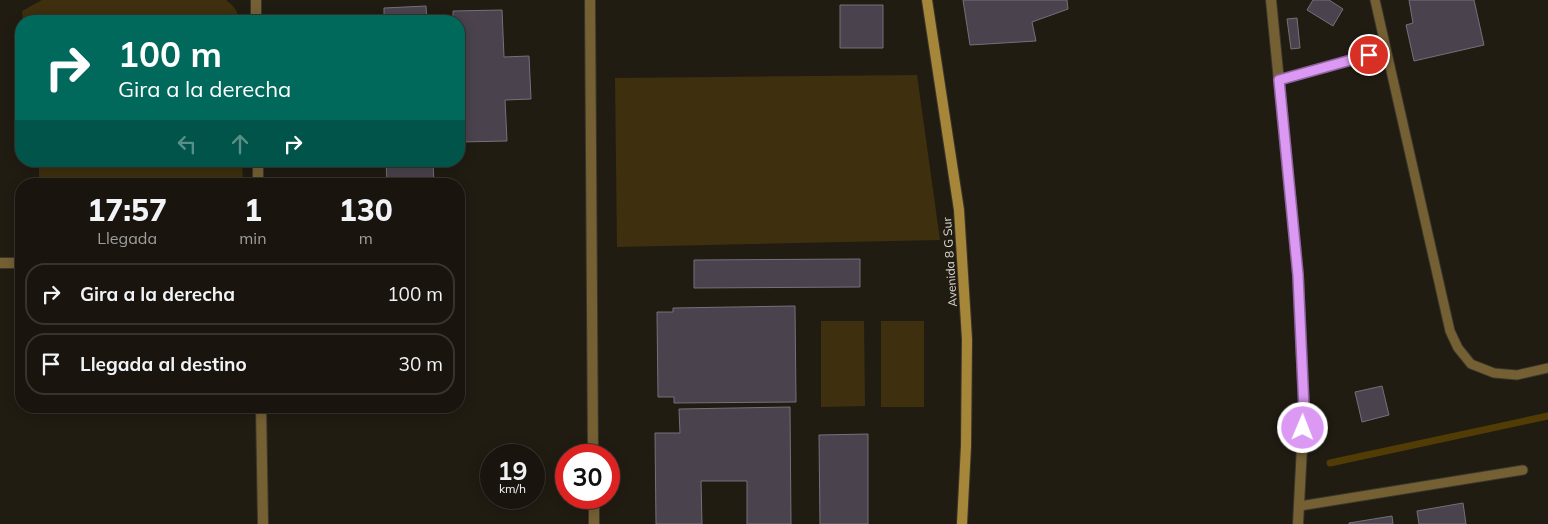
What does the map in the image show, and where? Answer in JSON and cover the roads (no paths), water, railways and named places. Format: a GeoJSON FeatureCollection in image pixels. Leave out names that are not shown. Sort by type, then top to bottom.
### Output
{"type":"FeatureCollection","features":[{"type":"Feature","properties":{"kind":"street"},"geometry":{"type":"LineString","coordinates":[[256,0],[256,15]]}},
{"type":"Feature","properties":{"kind":"street"},"geometry":{"type":"LineString","coordinates":[[590,0],[594,444]]}},
{"type":"Feature","properties":{"kind":"street","name":"Avenida 8 G Sur"},"geometry":{"type":"LineString","coordinates":[[927,0],[959,210],[967,340],[966,446],[962,524]]}},
{"type":"Feature","properties":{"kind":"street"},"geometry":{"type":"LineString","coordinates":[[1271,0],[1298,275],[1304,408],[1298,524]]}},
{"type":"Feature","properties":{"kind":"street"},"geometry":{"type":"LineString","coordinates":[[0,263],[15,263]]}},
{"type":"Feature","properties":{"kind":"street"},"geometry":{"type":"LineString","coordinates":[[261,413],[263,524]]}},
{"type":"Feature","properties":{"kind":"street"},"geometry":{"type":"LineString","coordinates":[[594,509],[594,524]]}},
{"type":"Feature","properties":{"kind":"lane"},"geometry":{"type":"LineString","coordinates":[[1375,0],[1450,331],[1458,348],[1471,364],[1494,373],[1517,375],[1548,368]]}},
{"type":"Feature","properties":{"kind":"lane"},"geometry":{"type":"LineString","coordinates":[[1279,80],[1386,51]]}},
{"type":"Feature","properties":{"kind":"lane"},"geometry":{"type":"LineString","coordinates":[[1300,506],[1523,470]]}},
{"type":"Feature","properties":{"kind":"waterway"},"geometry":{"type":"LineString","coordinates":[[1330,463],[1548,416]]}}]}
